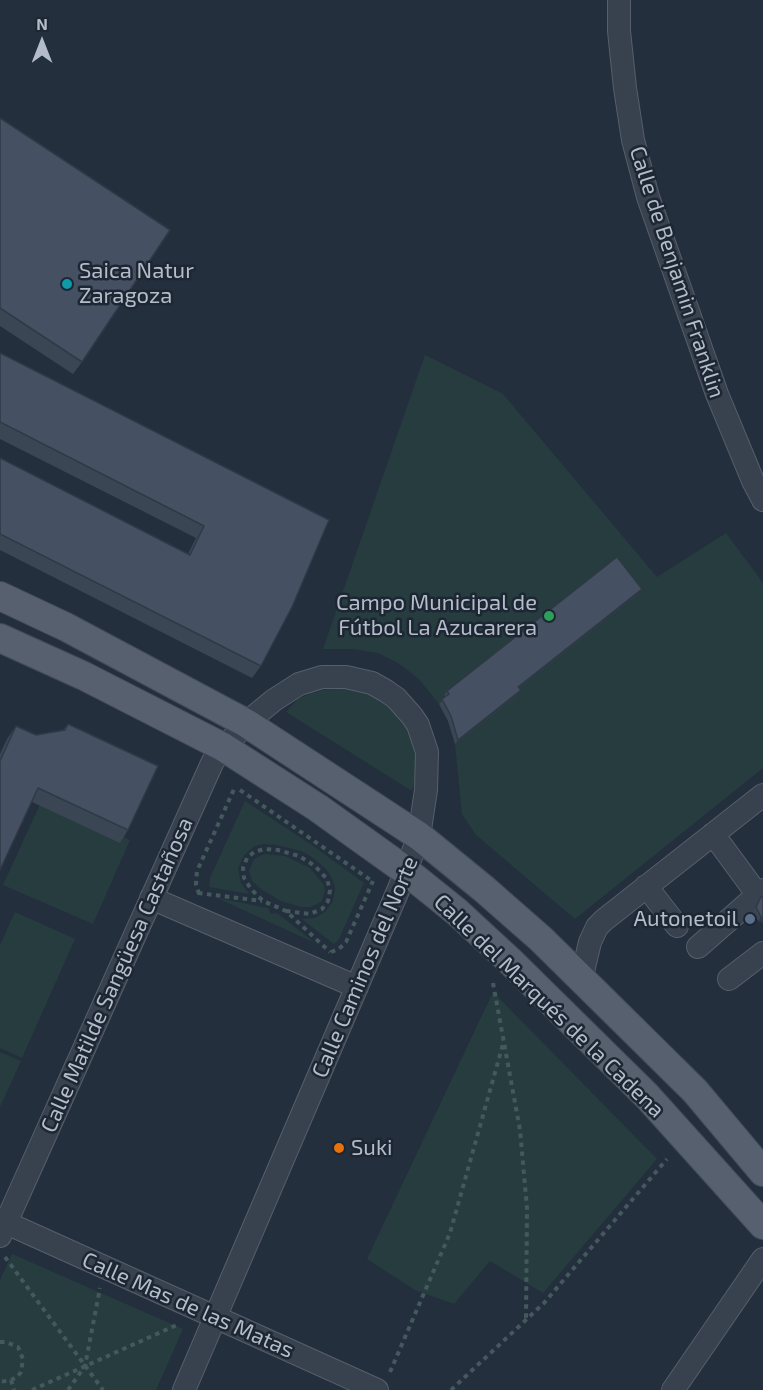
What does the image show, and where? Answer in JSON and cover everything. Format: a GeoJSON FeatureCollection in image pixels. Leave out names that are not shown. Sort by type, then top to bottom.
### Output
{"type":"FeatureCollection","features":[{"type":"Feature","properties":{"kind":"main road","name":"Calle del Marqués de la Cadena"},"geometry":{"type":"LineString","coordinates":[[0,596],[66,627],[246,723],[419,836],[541,939],[695,1091],[763,1172]]}},
{"type":"Feature","properties":{"kind":"main road","name":"Calle del Marqués de la Cadena"},"geometry":{"type":"LineString","coordinates":[[0,638],[84,676],[224,747],[318,808],[406,871],[457,912],[647,1096],[763,1225]]}},
{"type":"Feature","properties":{"kind":"street","name":"Calle de Benjamin Franklin"},"geometry":{"type":"LineString","coordinates":[[619,0],[619,31],[625,88],[633,140],[648,197],[717,394],[763,500]]}},
{"type":"Feature","properties":{"kind":"street","name":"Calle Caminos del Norte"},"geometry":{"type":"LineString","coordinates":[[184,1390],[406,871],[419,836],[426,790],[427,752],[418,725],[396,698],[372,683],[334,676],[312,679],[286,691],[246,723]]}},
{"type":"Feature","properties":{"kind":"street","name":"Calle Matilde Sangüesa Castañosa"},"geometry":{"type":"LineString","coordinates":[[2,1233],[213,761],[246,723]]}},
{"type":"Feature","properties":{"kind":"street"},"geometry":{"type":"LineString","coordinates":[[581,980],[590,942],[597,927],[763,795]]}},
{"type":"Feature","properties":{"kind":"street"},"geometry":{"type":"LineString","coordinates":[[698,947],[761,896],[713,834]]}},
{"type":"Feature","properties":{"kind":"street"},"geometry":{"type":"LineString","coordinates":[[646,886],[677,926]]}},
{"type":"Feature","properties":{"kind":"street"},"geometry":{"type":"LineString","coordinates":[[151,898],[357,987]]}},
{"type":"Feature","properties":{"kind":"street"},"geometry":{"type":"LineString","coordinates":[[729,979],[763,953]]}},
{"type":"Feature","properties":{"kind":"street","name":"Calle Mas de las Matas"},"geometry":{"type":"LineString","coordinates":[[2,1233],[105,1267],[216,1318],[384,1381]]}},
{"type":"Feature","properties":{"kind":"street"},"geometry":{"type":"LineString","coordinates":[[673,1390],[763,1259]]}},
{"type":"Feature","properties":{"kind":"path"},"geometry":{"type":"LineString","coordinates":[[208,772],[235,787],[395,898]]}},
{"type":"Feature","properties":{"kind":"path"},"geometry":{"type":"LineString","coordinates":[[204,899],[198,893],[197,872],[235,787]]}},
{"type":"Feature","properties":{"kind":"path"},"geometry":{"type":"LineString","coordinates":[[198,893],[263,901],[286,911],[310,914],[322,909],[328,901],[330,890],[327,879],[315,866],[299,856],[264,849],[254,852],[247,858],[243,868],[244,878],[263,901]]}},
{"type":"Feature","properties":{"kind":"path"},"geometry":{"type":"LineString","coordinates":[[318,951],[330,952],[339,949],[346,942],[372,881]]}},
{"type":"Feature","properties":{"kind":"path"},"geometry":{"type":"LineString","coordinates":[[286,911],[330,952]]}},
{"type":"Feature","properties":{"kind":"path"},"geometry":{"type":"LineString","coordinates":[[493,982],[520,1130],[527,1208],[526,1320]]}},
{"type":"Feature","properties":{"kind":"path"},"geometry":{"type":"LineString","coordinates":[[384,1381],[450,1233],[504,1044]]}},
{"type":"Feature","properties":{"kind":"path"},"geometry":{"type":"LineString","coordinates":[[451,1390],[544,1303],[667,1159]]}},
{"type":"Feature","properties":{"kind":"path"},"geometry":{"type":"LineString","coordinates":[[2,1233],[103,1390]]}},
{"type":"Feature","properties":{"kind":"path"},"geometry":{"type":"LineString","coordinates":[[68,1390],[86,1366],[105,1267]]}},
{"type":"Feature","properties":{"kind":"path"},"geometry":{"type":"LineString","coordinates":[[32,1390],[184,1322]]}},
{"type":"Feature","properties":{"kind":"path"},"geometry":{"type":"LineString","coordinates":[[0,1342],[18,1347],[24,1359],[21,1372],[11,1380],[0,1382]]}},
{"type":"Feature","properties":{"kind":"path"},"geometry":{"type":"LineString","coordinates":[[11,1380],[14,1390]]}},
{"type":"Feature","properties":{"kind":"green space","name":"Campo Municipal de Fútbol La Azucarera"},"geometry":{"type":"Polygon","coordinates":[[[425,355],[503,394],[657,577],[726,533],[763,583],[763,768],[575,919],[476,835],[462,814],[455,744],[448,721],[439,704],[419,679],[398,663],[378,653],[353,649],[323,649],[425,355]]]}},
{"type":"Feature","properties":{"kind":"green space"},"geometry":{"type":"Polygon","coordinates":[[[341,688],[354,689],[384,703],[407,730],[416,759],[416,778],[412,791],[286,712],[297,700],[308,694],[341,688]]]}},
{"type":"Feature","properties":{"kind":"green space"},"geometry":{"type":"Polygon","coordinates":[[[42,800],[130,840],[93,924],[3,885],[42,800]]]}},
{"type":"Feature","properties":{"kind":"green space"},"geometry":{"type":"Polygon","coordinates":[[[245,801],[364,883],[339,939],[334,944],[302,919],[315,918],[325,912],[333,901],[335,888],[326,869],[301,851],[277,845],[255,846],[244,855],[238,869],[241,883],[249,894],[209,887],[210,878],[245,801]]]}},
{"type":"Feature","properties":{"kind":"green space"},"geometry":{"type":"Polygon","coordinates":[[[264,854],[285,856],[310,868],[324,885],[322,901],[311,907],[301,907],[281,901],[261,889],[252,881],[249,871],[254,859],[264,854]]]}},
{"type":"Feature","properties":{"kind":"green space"},"geometry":{"type":"Polygon","coordinates":[[[217,898],[268,908],[271,914],[277,913],[315,943],[217,898]]]}},
{"type":"Feature","properties":{"kind":"green space"},"geometry":{"type":"Polygon","coordinates":[[[15,912],[75,939],[22,1058],[0,1048],[0,945],[15,912]]]}},
{"type":"Feature","properties":{"kind":"green space"},"geometry":{"type":"Polygon","coordinates":[[[493,992],[657,1159],[543,1293],[490,1261],[454,1304],[415,1290],[367,1259],[493,992]]]}},
{"type":"Feature","properties":{"kind":"green space"},"geometry":{"type":"Polygon","coordinates":[[[0,1052],[21,1061],[0,1107],[0,1052]]]}},
{"type":"Feature","properties":{"kind":"green space"},"geometry":{"type":"Polygon","coordinates":[[[12,1254],[183,1329],[156,1390],[0,1390],[0,1280],[12,1254]]]}},
{"type":"Feature","properties":{"kind":"building","name":"Saica Natur Zaragoza"},"geometry":{"type":"Polygon","coordinates":[[[0,118],[170,230],[82,362],[0,308],[0,118]]]}},
{"type":"Feature","properties":{"kind":"building"},"geometry":{"type":"Polygon","coordinates":[[[0,353],[329,520],[292,607],[261,666],[0,534],[0,458],[190,555],[204,526],[0,422],[0,353]]]}},
{"type":"Feature","properties":{"kind":"building"},"geometry":{"type":"Polygon","coordinates":[[[617,557],[642,589],[518,687],[521,690],[458,740],[451,716],[442,699],[449,694],[447,691],[617,557]]]}},
{"type":"Feature","properties":{"kind":"building"},"geometry":{"type":"Polygon","coordinates":[[[68,724],[158,766],[128,830],[38,788],[0,870],[0,761],[16,726],[36,735],[65,730],[68,724]]]}},
{"type":"Feature","properties":{"kind":"building"},"geometry":{"type":"Polygon","coordinates":[[[763,897],[763,918],[756,907],[763,897]]]}},
{"type":"Feature","properties":{"kind":"place","name":"Saica Natur Zaragoza"},"geometry":{"type":"Point","coordinates":[67,284]}},
{"type":"Feature","properties":{"kind":"place","name":"Campo Municipal de Fútbol La Azucarera"},"geometry":{"type":"Point","coordinates":[549,616]}},
{"type":"Feature","properties":{"kind":"place","name":"Autonetoil"},"geometry":{"type":"Point","coordinates":[750,919]}},
{"type":"Feature","properties":{"kind":"place","name":"Suki"},"geometry":{"type":"Point","coordinates":[339,1148]}}]}
